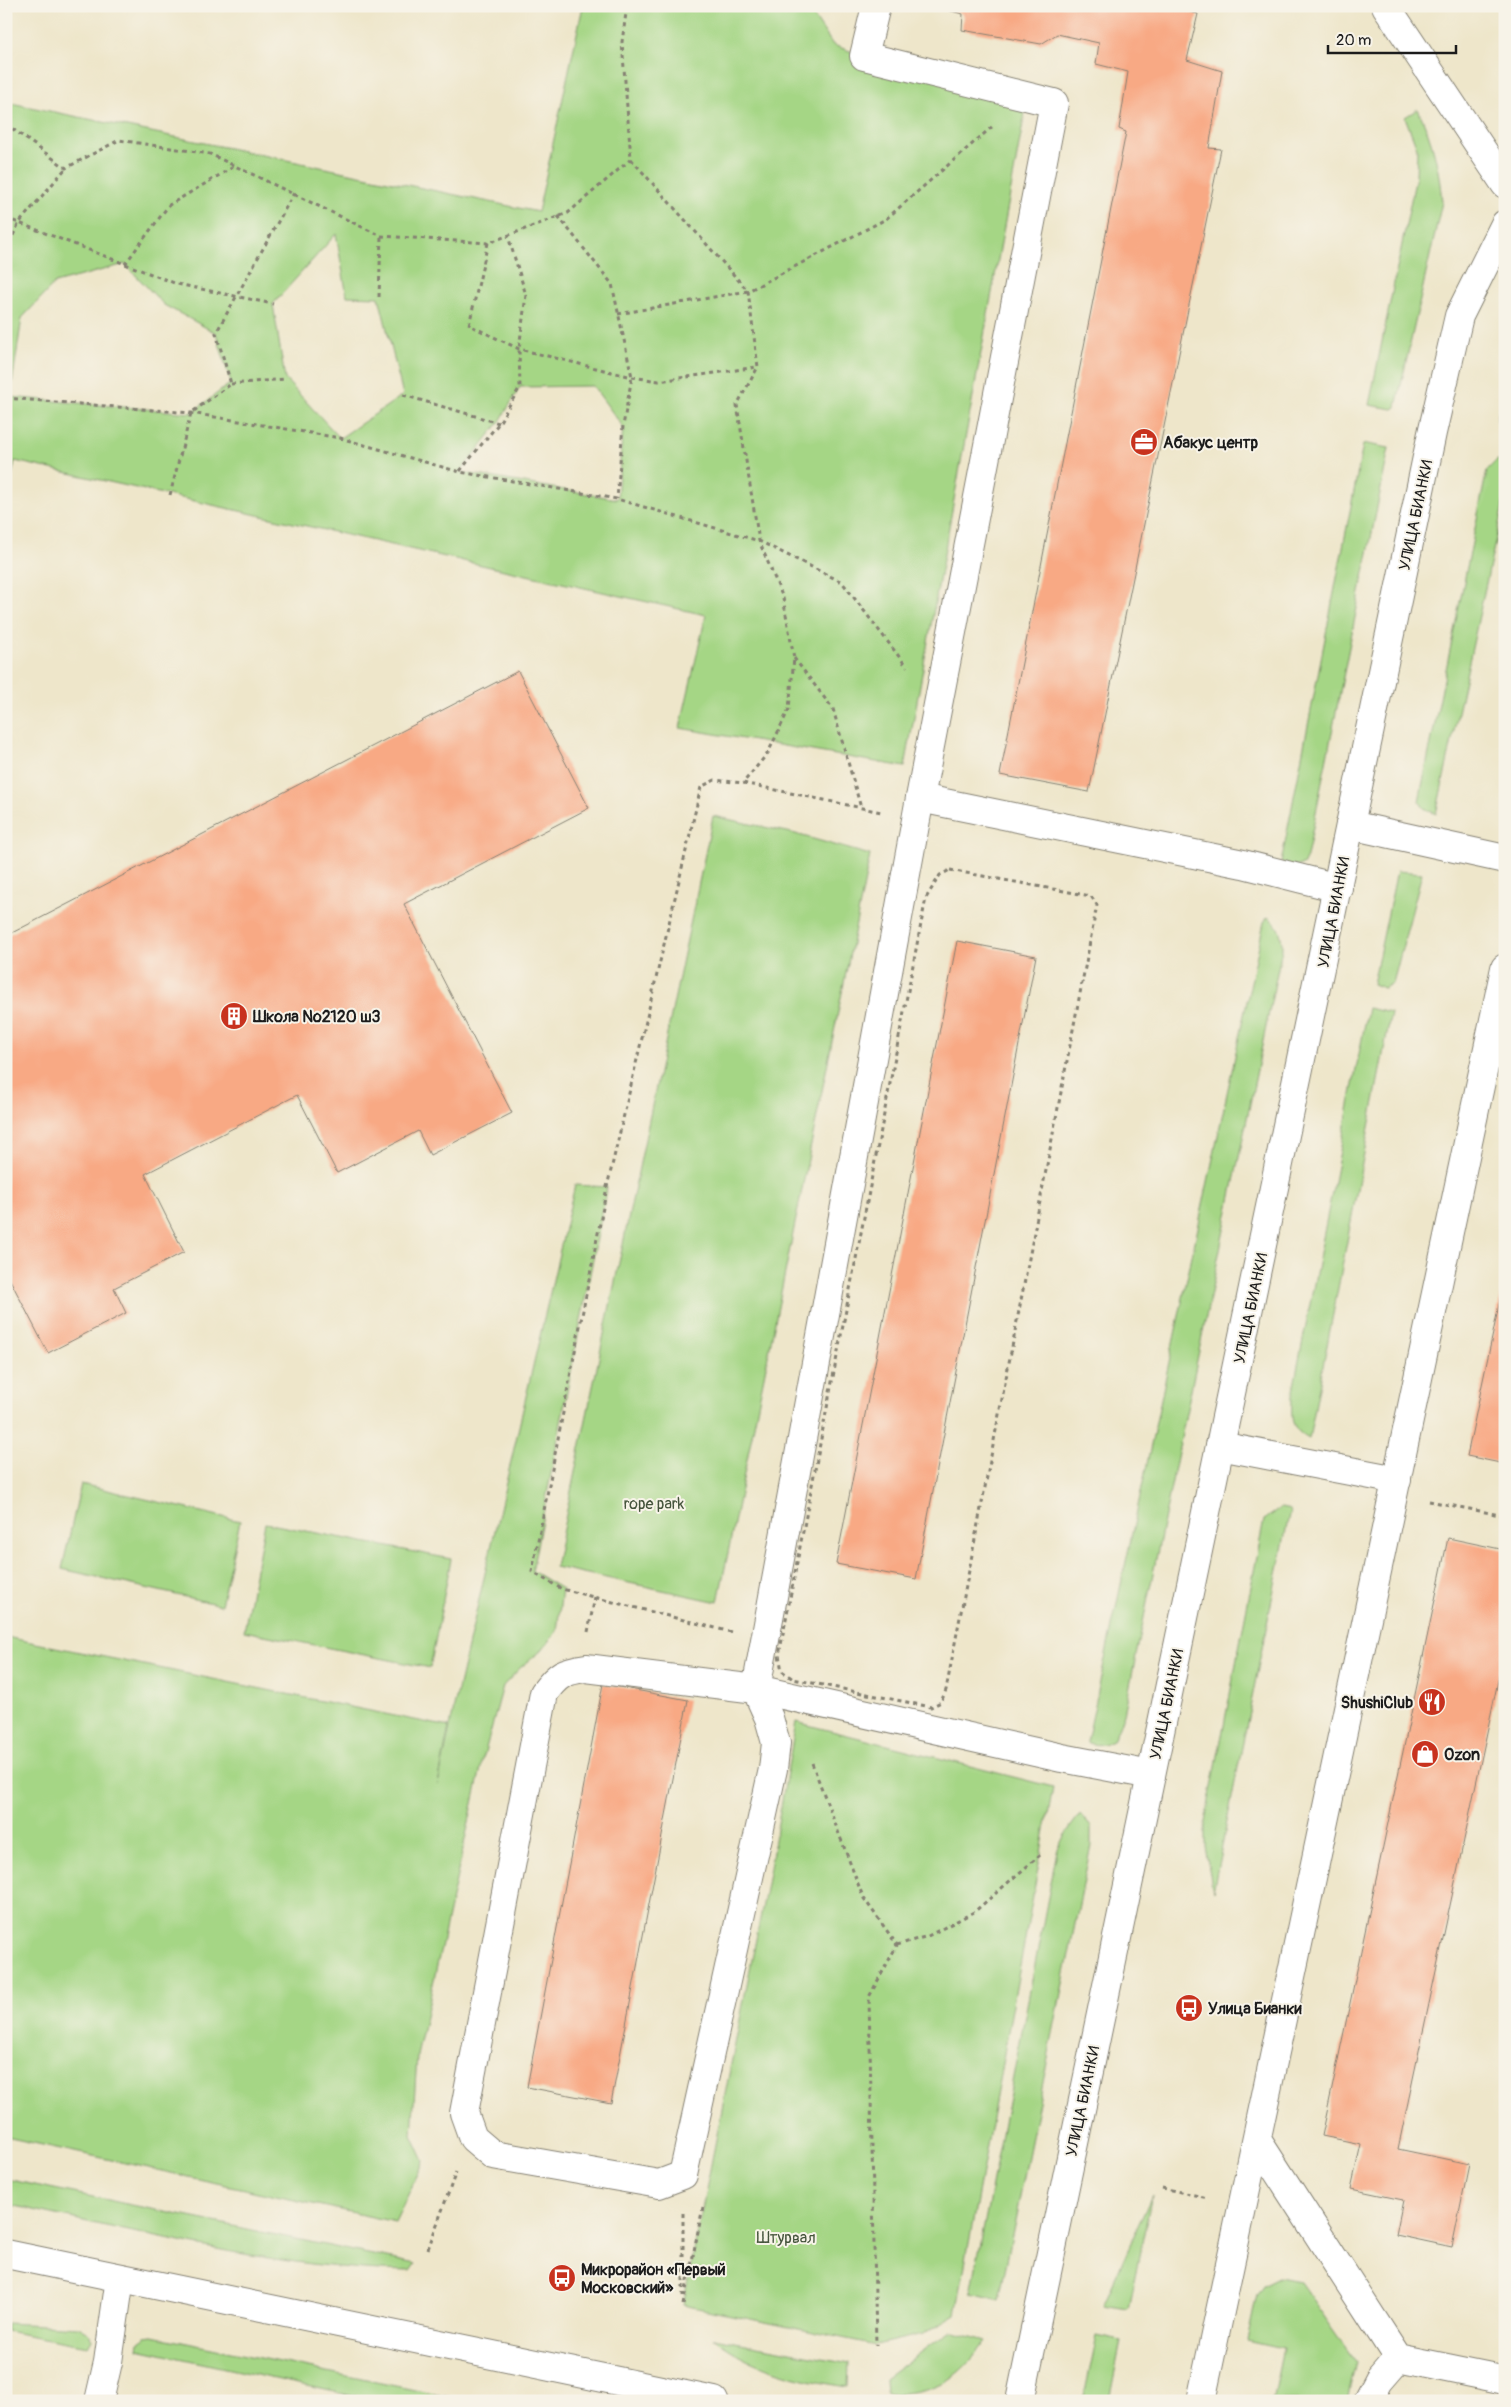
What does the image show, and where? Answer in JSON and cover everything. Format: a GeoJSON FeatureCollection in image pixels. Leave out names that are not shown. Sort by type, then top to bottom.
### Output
{"type":"FeatureCollection","features":[{"type":"Feature","properties":{"kind":"street"},"geometry":{"type":"LineString","coordinates":[[876,6],[864,56],[1054,103],[920,798],[756,1689],[769,1718],[776,1743],[772,1769],[683,2176],[660,2184],[493,2155],[473,2138],[464,2113],[544,1693],[556,1676],[572,1670],[586,1668],[756,1689],[1062,1758],[1151,1775]]}},
{"type":"Feature","properties":{"kind":"street"},"geometry":{"type":"LineString","coordinates":[[1386,6],[1505,184]]}},
{"type":"Feature","properties":{"kind":"street","name":"УЛИЦА БИАНКИ"},"geometry":{"type":"LineString","coordinates":[[1020,2401],[1432,433],[1459,316],[1505,224]]}},
{"type":"Feature","properties":{"kind":"street"},"geometry":{"type":"LineString","coordinates":[[920,798],[1243,864],[1338,888]]}},
{"type":"Feature","properties":{"kind":"street"},"geometry":{"type":"LineString","coordinates":[[1350,826],[1505,858]]}},
{"type":"Feature","properties":{"kind":"street"},"geometry":{"type":"LineString","coordinates":[[1201,2401],[1505,968]]}},
{"type":"Feature","properties":{"kind":"street"},"geometry":{"type":"LineString","coordinates":[[1220,1446],[1397,1480]]}},
{"type":"Feature","properties":{"kind":"street"},"geometry":{"type":"LineString","coordinates":[[1257,2140],[1398,2358],[1505,2380]]}},
{"type":"Feature","properties":{"kind":"street"},"geometry":{"type":"LineString","coordinates":[[6,2254],[714,2401]]}},
{"type":"Feature","properties":{"kind":"street"},"geometry":{"type":"LineString","coordinates":[[99,2401],[108,2362],[120,2278]]}},
{"type":"Feature","properties":{"kind":"street"},"geometry":{"type":"LineString","coordinates":[[1368,2401],[1378,2380],[1398,2358]]}},
{"type":"Feature","properties":{"kind":"path"},"geometry":{"type":"LineString","coordinates":[[627,6],[622,42],[631,159],[748,292],[758,367],[736,405],[759,542],[783,598],[794,658],[789,709],[768,753],[743,782]]}},
{"type":"Feature","properties":{"kind":"path"},"geometry":{"type":"LineString","coordinates":[[618,314],[748,292],[886,219],[1028,96]]}},
{"type":"Feature","properties":{"kind":"path"},"geometry":{"type":"LineString","coordinates":[[6,124],[66,168]]}},
{"type":"Feature","properties":{"kind":"path"},"geometry":{"type":"LineString","coordinates":[[6,250],[19,223],[66,168],[119,140],[210,154],[382,236],[488,243],[568,212],[631,159]]}},
{"type":"Feature","properties":{"kind":"path"},"geometry":{"type":"LineString","coordinates":[[125,264],[169,205],[235,166]]}},
{"type":"Feature","properties":{"kind":"path"},"geometry":{"type":"LineString","coordinates":[[231,384],[216,333],[294,193]]}},
{"type":"Feature","properties":{"kind":"path"},"geometry":{"type":"LineString","coordinates":[[558,216],[612,284],[632,377],[623,426],[617,499]]}},
{"type":"Feature","properties":{"kind":"path"},"geometry":{"type":"LineString","coordinates":[[6,218],[177,284],[273,304]]}},
{"type":"Feature","properties":{"kind":"path"},"geometry":{"type":"LineString","coordinates":[[379,297],[382,236]]}},
{"type":"Feature","properties":{"kind":"path"},"geometry":{"type":"LineString","coordinates":[[460,472],[499,423],[520,387],[519,349],[526,295],[508,236]]}},
{"type":"Feature","properties":{"kind":"path"},"geometry":{"type":"LineString","coordinates":[[488,243],[469,325],[519,349],[632,377],[659,381],[758,367]]}},
{"type":"Feature","properties":{"kind":"path"},"geometry":{"type":"LineString","coordinates":[[6,377],[7,399],[191,413],[340,438],[460,472],[617,499],[759,542],[842,582],[908,668]]}},
{"type":"Feature","properties":{"kind":"path"},"geometry":{"type":"LineString","coordinates":[[170,495],[191,413],[231,384],[285,379]]}},
{"type":"Feature","properties":{"kind":"path"},"geometry":{"type":"LineString","coordinates":[[403,396],[499,423]]}},
{"type":"Feature","properties":{"kind":"path"},"geometry":{"type":"LineString","coordinates":[[794,658],[833,709],[860,808]]}},
{"type":"Feature","properties":{"kind":"path"},"geometry":{"type":"LineString","coordinates":[[736,1633],[562,1588],[532,1572],[606,1187],[701,787],[715,780],[743,782],[895,815],[920,798]]}},
{"type":"Feature","properties":{"kind":"path"},"geometry":{"type":"LineString","coordinates":[[950,870],[1091,896],[1097,905],[946,1690],[941,1702],[931,1707],[793,1679],[782,1671],[779,1655],[926,898],[940,875],[950,870]]}},
{"type":"Feature","properties":{"kind":"path"},"geometry":{"type":"LineString","coordinates":[[810,1759],[863,1897],[897,1944]]}},
{"type":"Feature","properties":{"kind":"path"},"geometry":{"type":"LineString","coordinates":[[876,2345],[869,1997],[897,1944],[928,1936],[974,1912],[1040,1855]]}},
{"type":"Feature","properties":{"kind":"path"},"geometry":{"type":"LineString","coordinates":[[428,2249],[471,2132]]}},
{"type":"Feature","properties":{"kind":"path"},"geometry":{"type":"LineString","coordinates":[[683,2176],[683,2305]]}},
{"type":"Feature","properties":{"kind":"path"},"geometry":{"type":"LineString","coordinates":[[1162,2188],[1242,2205]]}},
{"type":"Feature","properties":{"kind":"green space"},"geometry":{"type":"Polygon","coordinates":[[[6,6],[13,6],[6,40],[6,6]]]}},
{"type":"Feature","properties":{"kind":"green space"},"geometry":{"type":"Polygon","coordinates":[[[583,6],[807,6],[833,45],[864,56],[1028,96],[905,767],[680,728],[706,615],[15,461],[6,501],[6,102],[538,212],[583,6]],[[336,234],[273,304],[285,379],[340,438],[403,395],[379,297],[347,296],[336,234]],[[125,264],[55,283],[22,318],[10,397],[191,413],[231,383],[216,333],[164,305],[125,264]],[[593,386],[520,387],[499,423],[460,472],[617,499],[623,427],[593,386]]]}},
{"type":"Feature","properties":{"kind":"green space"},"geometry":{"type":"Polygon","coordinates":[[[1418,109],[1435,154],[1442,202],[1396,407],[1393,409],[1369,405],[1416,176],[1417,148],[1405,117],[1418,109]]]}},
{"type":"Feature","properties":{"kind":"green space"},"geometry":{"type":"Polygon","coordinates":[[[1505,388],[1505,421],[1497,420],[1505,388]]]}},
{"type":"Feature","properties":{"kind":"green space"},"geometry":{"type":"Polygon","coordinates":[[[1363,445],[1389,448],[1307,857],[1303,865],[1296,866],[1281,863],[1363,445]]]}},
{"type":"Feature","properties":{"kind":"green space"},"geometry":{"type":"Polygon","coordinates":[[[1505,457],[1505,496],[1436,814],[1424,808],[1419,801],[1487,470],[1496,461],[1505,457]]]}},
{"type":"Feature","properties":{"kind":"green space","name":"rope park"},"geometry":{"type":"Polygon","coordinates":[[[713,816],[792,833],[870,855],[718,1602],[555,1567],[713,816]]]}},
{"type":"Feature","properties":{"kind":"green space"},"geometry":{"type":"Polygon","coordinates":[[[1397,871],[1422,873],[1393,983],[1384,988],[1373,984],[1397,871]]]}},
{"type":"Feature","properties":{"kind":"green space"},"geometry":{"type":"Polygon","coordinates":[[[1268,917],[1280,931],[1282,949],[1124,1714],[1113,1741],[1097,1745],[1087,1742],[1264,922],[1268,917]]]}},
{"type":"Feature","properties":{"kind":"green space"},"geometry":{"type":"Polygon","coordinates":[[[1368,1008],[1391,1013],[1309,1439],[1302,1435],[1294,1426],[1292,1396],[1368,1008]]]}},
{"type":"Feature","properties":{"kind":"green space"},"geometry":{"type":"Polygon","coordinates":[[[575,1185],[607,1187],[532,1571],[562,1589],[557,1631],[541,1651],[520,1668],[503,1686],[482,1763],[417,2056],[412,2135],[424,2161],[395,2222],[6,2137],[6,1637],[449,1727],[438,1784],[575,1185]]]}},
{"type":"Feature","properties":{"kind":"green space"},"geometry":{"type":"Polygon","coordinates":[[[81,1484],[240,1521],[221,1605],[62,1569],[81,1484]]]}},
{"type":"Feature","properties":{"kind":"green space"},"geometry":{"type":"Polygon","coordinates":[[[1281,1508],[1290,1510],[1213,1891],[1205,1847],[1205,1822],[1264,1520],[1281,1508]]]}},
{"type":"Feature","properties":{"kind":"green space"},"geometry":{"type":"Polygon","coordinates":[[[265,1523],[451,1559],[430,1668],[244,1631],[265,1523]]]}},
{"type":"Feature","properties":{"kind":"green space","name":"Штурвал"},"geometry":{"type":"Polygon","coordinates":[[[796,1722],[1053,1787],[956,2314],[923,2334],[876,2345],[683,2305],[768,1879],[796,1722]]]}},
{"type":"Feature","properties":{"kind":"green space"},"geometry":{"type":"Polygon","coordinates":[[[1080,1814],[1091,1827],[1091,1845],[999,2300],[971,2293],[1057,1851],[1064,1836],[1080,1814]]]}},
{"type":"Feature","properties":{"kind":"green space"},"geometry":{"type":"Polygon","coordinates":[[[6,2179],[415,2264],[410,2271],[308,2264],[156,2237],[6,2204],[6,2179]]]}},
{"type":"Feature","properties":{"kind":"green space"},"geometry":{"type":"Polygon","coordinates":[[[1152,2195],[1128,2309],[1103,2305],[1152,2195]]]}},
{"type":"Feature","properties":{"kind":"green space"},"geometry":{"type":"Polygon","coordinates":[[[1279,2278],[1300,2282],[1356,2362],[1347,2401],[1272,2401],[1283,2349],[1247,2341],[1257,2295],[1263,2286],[1279,2278]]]}},
{"type":"Feature","properties":{"kind":"green space"},"geometry":{"type":"Polygon","coordinates":[[[6,2323],[79,2327],[88,2332],[92,2339],[88,2346],[6,2331],[6,2323]]]}},
{"type":"Feature","properties":{"kind":"green space"},"geometry":{"type":"Polygon","coordinates":[[[950,2331],[986,2341],[965,2366],[944,2382],[919,2391],[886,2394],[885,2379],[950,2331]]]}},
{"type":"Feature","properties":{"kind":"green space"},"geometry":{"type":"Polygon","coordinates":[[[153,2336],[468,2401],[376,2401],[138,2349],[139,2342],[146,2337],[153,2336]]]}},
{"type":"Feature","properties":{"kind":"green space"},"geometry":{"type":"Polygon","coordinates":[[[1097,2336],[1121,2341],[1109,2401],[1083,2401],[1097,2336]]]}},
{"type":"Feature","properties":{"kind":"green space"},"geometry":{"type":"Polygon","coordinates":[[[713,2338],[849,2363],[848,2387],[777,2372],[745,2358],[713,2338]]]}},
{"type":"Feature","properties":{"kind":"building"},"geometry":{"type":"Polygon","coordinates":[[[931,6],[1167,6],[1198,14],[1187,60],[1222,71],[1209,148],[1221,149],[1089,792],[1000,775],[1126,132],[1119,129],[1128,72],[1096,64],[1099,43],[1057,34],[1041,44],[962,30],[963,14],[931,6]]]}},
{"type":"Feature","properties":{"kind":"building","name":"Школа №2120 ш3"},"geometry":{"type":"Polygon","coordinates":[[[518,671],[589,808],[404,904],[512,1113],[430,1155],[418,1131],[337,1173],[297,1095],[145,1174],[184,1252],[114,1288],[126,1313],[48,1353],[6,1272],[6,936],[518,671]]]}},
{"type":"Feature","properties":{"kind":"building"},"geometry":{"type":"Polygon","coordinates":[[[957,941],[1036,956],[916,1579],[836,1564],[957,941]]]}},
{"type":"Feature","properties":{"kind":"building"},"geometry":{"type":"Polygon","coordinates":[[[1505,1282],[1505,1464],[1467,1456],[1505,1282]]]}},
{"type":"Feature","properties":{"kind":"building"},"geometry":{"type":"Polygon","coordinates":[[[1448,1538],[1505,1550],[1505,1648],[1398,2149],[1469,2164],[1452,2247],[1396,2235],[1403,2200],[1351,2189],[1361,2144],[1322,2136],[1448,1538]]]}},
{"type":"Feature","properties":{"kind":"building"},"geometry":{"type":"Polygon","coordinates":[[[603,1684],[688,1700],[611,2103],[527,2087],[603,1684]]]}},
{"type":"Feature","properties":{"kind":"place","name":"Абакус центр"},"geometry":{"type":"Point","coordinates":[1144,442]}},
{"type":"Feature","properties":{"kind":"place","name":"Школа №2120 ш3"},"geometry":{"type":"Point","coordinates":[234,1016]}},
{"type":"Feature","properties":{"kind":"place","name":"ShushiClub"},"geometry":{"type":"Point","coordinates":[1432,1702]}},
{"type":"Feature","properties":{"kind":"place","name":"Ozon"},"geometry":{"type":"Point","coordinates":[1425,1754]}},
{"type":"Feature","properties":{"kind":"place","name":"Улица Бианки"},"geometry":{"type":"Point","coordinates":[1189,2008]}},
{"type":"Feature","properties":{"kind":"place","name":"Микрорайон «Первый Московский»"},"geometry":{"type":"Point","coordinates":[562,2278]}}]}
